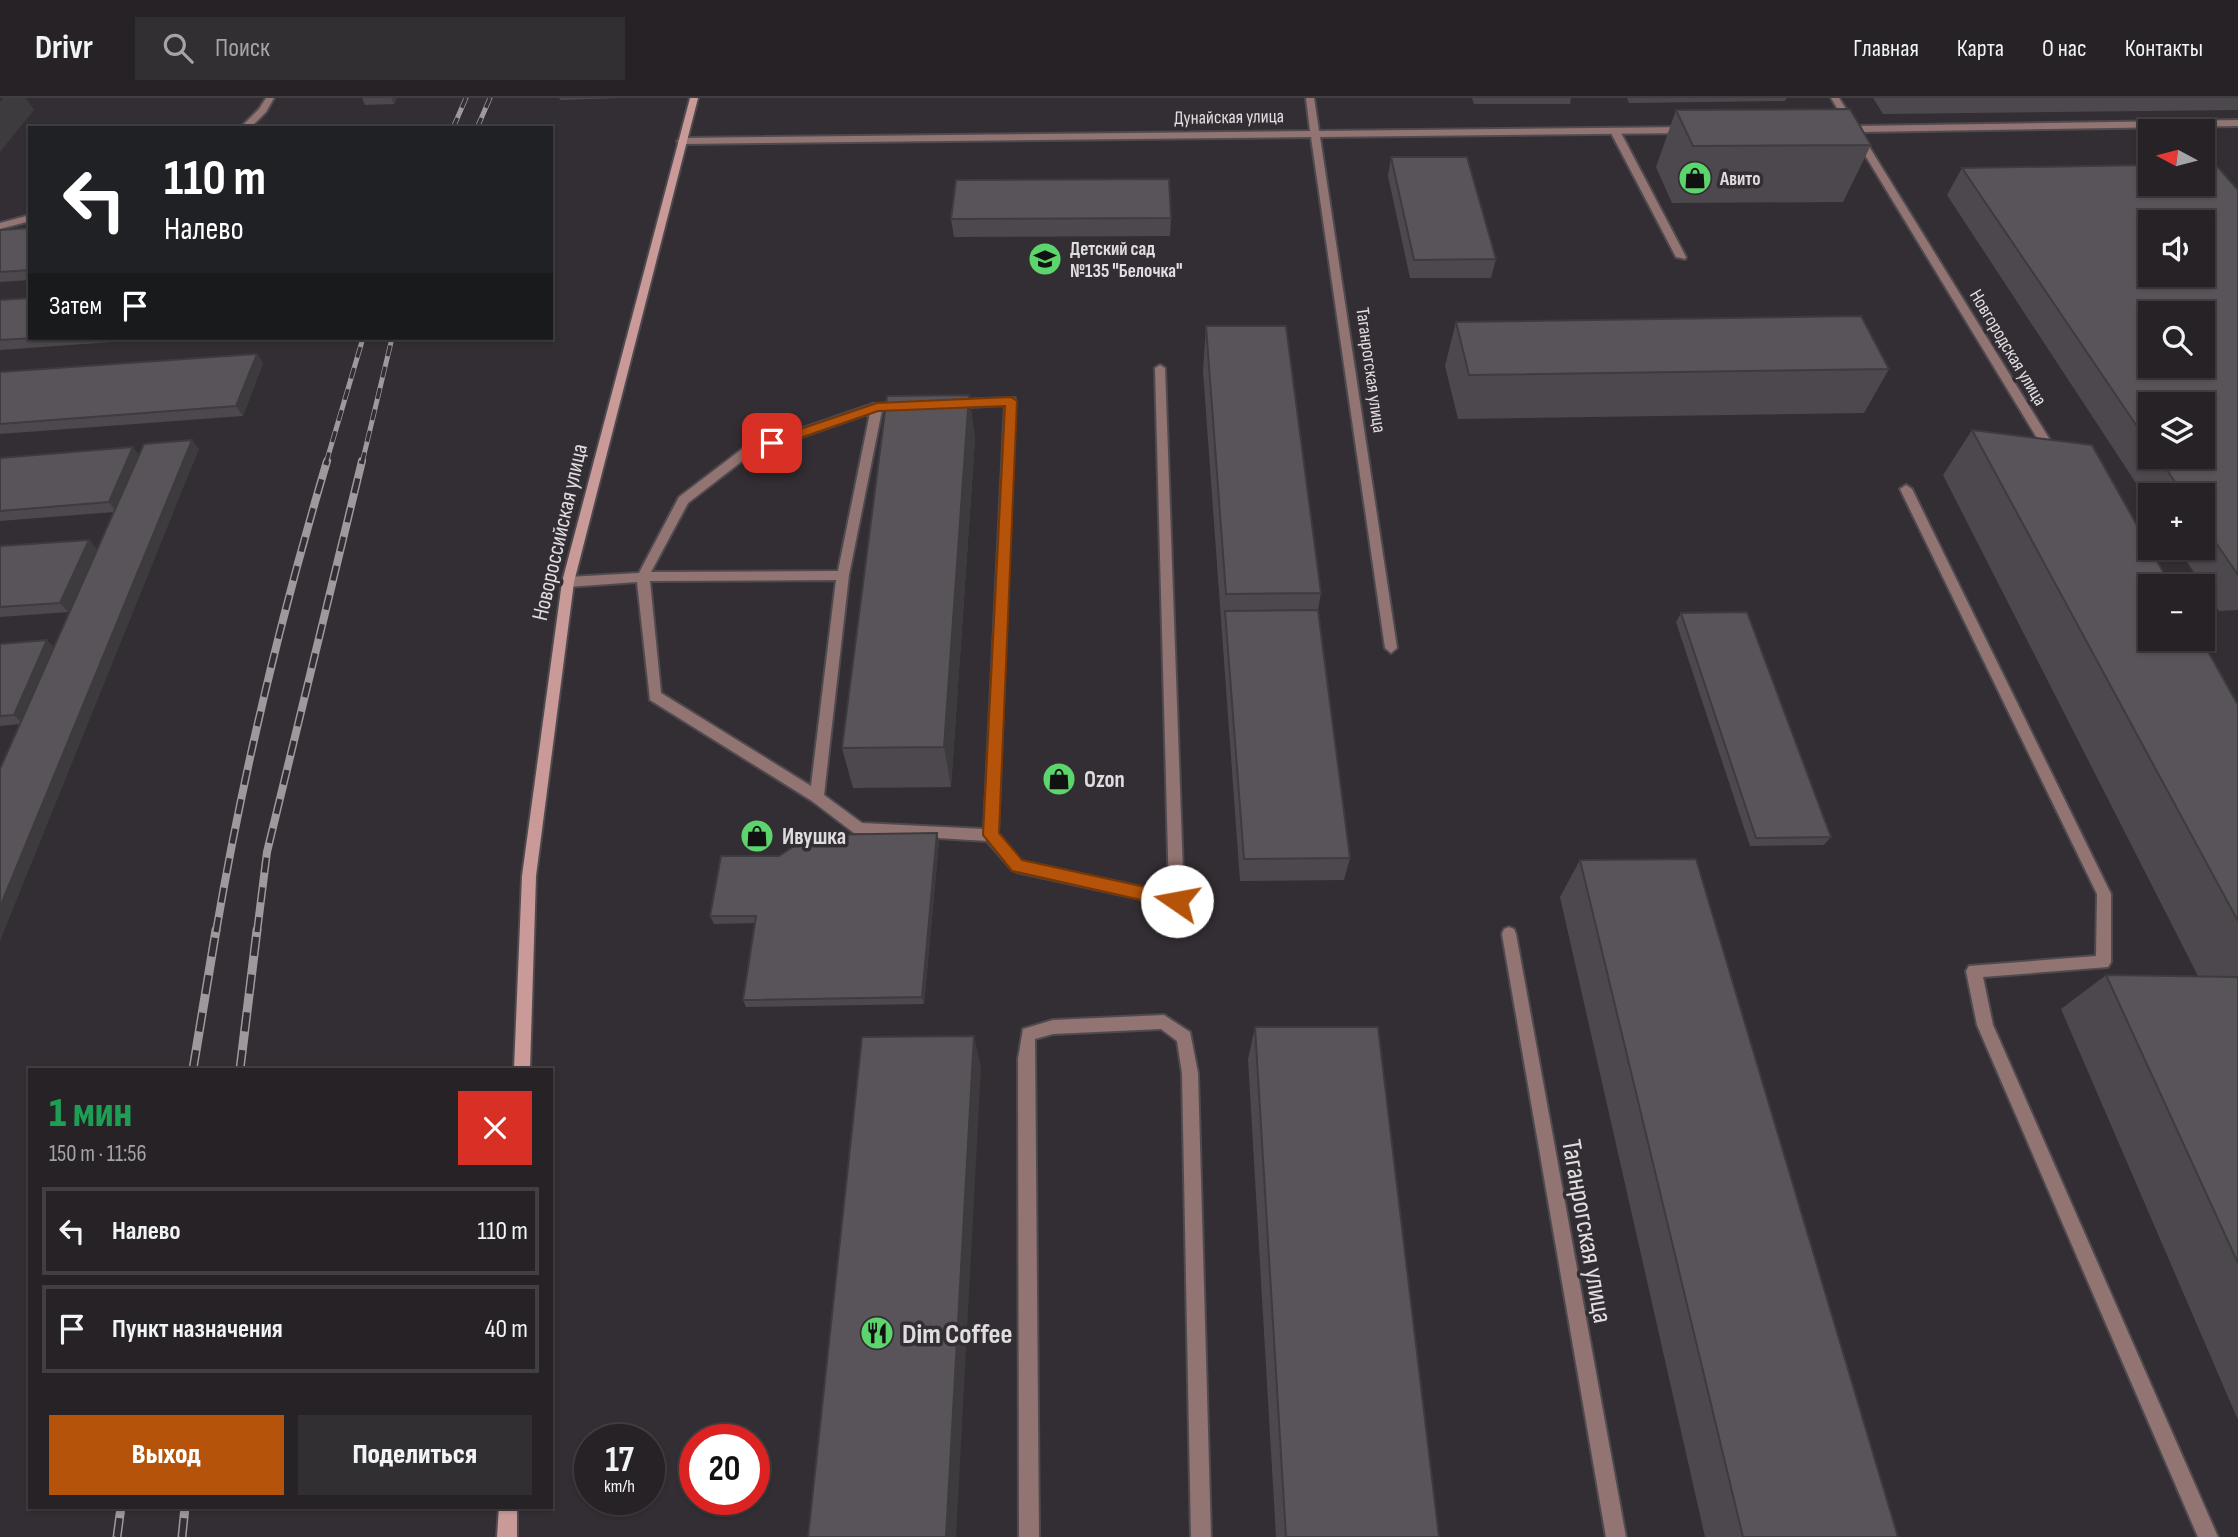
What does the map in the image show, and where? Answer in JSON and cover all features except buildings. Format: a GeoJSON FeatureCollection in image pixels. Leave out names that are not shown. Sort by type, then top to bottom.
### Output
{"type":"FeatureCollection","features":[{"type":"Feature","properties":{"kind":"main road","name":"Новороссийская улица"},"geometry":{"type":"LineString","coordinates":[[522,1068],[529,876],[568,582],[694,98]]}},
{"type":"Feature","properties":{"kind":"main road"},"geometry":{"type":"LineString","coordinates":[[507,1537],[508,1509]]}},
{"type":"Feature","properties":{"kind":"street"},"geometry":{"type":"LineString","coordinates":[[246,126],[263,110],[270,98]]}},
{"type":"Feature","properties":{"kind":"street","name":"Таганрогская улица"},"geometry":{"type":"LineString","coordinates":[[1310,98],[1391,648]]}},
{"type":"Feature","properties":{"kind":"street","name":"Новгородская улица"},"geometry":{"type":"LineString","coordinates":[[1835,98],[2056,461]]}},
{"type":"Feature","properties":{"kind":"street"},"geometry":{"type":"LineString","coordinates":[[1840,129],[2238,123]]}},
{"type":"Feature","properties":{"kind":"street","name":"Дунайская улица"},"geometry":{"type":"LineString","coordinates":[[681,141],[1316,132],[1695,130]]}},
{"type":"Feature","properties":{"kind":"street"},"geometry":{"type":"LineString","coordinates":[[1615,131],[1681,257]]}},
{"type":"Feature","properties":{"kind":"street"},"geometry":{"type":"LineString","coordinates":[[0,226],[28,219]]}},
{"type":"Feature","properties":{"kind":"street"},"geometry":{"type":"LineString","coordinates":[[944,404],[1011,401],[991,835],[1017,866],[1177,901],[1160,368]]}},
{"type":"Feature","properties":{"kind":"street"},"geometry":{"type":"LineString","coordinates":[[917,405],[877,407],[746,452],[684,500],[643,578],[655,696],[817,797],[859,829],[991,835]]}},
{"type":"Feature","properties":{"kind":"street"},"geometry":{"type":"LineString","coordinates":[[817,797],[843,575],[877,407]]}},
{"type":"Feature","properties":{"kind":"street"},"geometry":{"type":"LineString","coordinates":[[1906,489],[2104,894],[2103,962],[1974,971],[1985,1025],[2208,1537]]}},
{"type":"Feature","properties":{"kind":"street"},"geometry":{"type":"LineString","coordinates":[[568,582],[843,575]]}},
{"type":"Feature","properties":{"kind":"street","name":"Таганрогская улица"},"geometry":{"type":"LineString","coordinates":[[1509,934],[1616,1537]]}},
{"type":"Feature","properties":{"kind":"street"},"geometry":{"type":"LineString","coordinates":[[1029,1537],[1028,1034],[1053,1027],[1164,1021],[1184,1037],[1190,1073],[1201,1537]]}},
{"type":"Feature","properties":{"kind":"railway"},"geometry":{"type":"LineString","coordinates":[[454,126],[466,98]]}},
{"type":"Feature","properties":{"kind":"railway"},"geometry":{"type":"LineString","coordinates":[[478,126],[490,98]]}},
{"type":"Feature","properties":{"kind":"railway"},"geometry":{"type":"LineString","coordinates":[[326,463],[362,340]]}},
{"type":"Feature","properties":{"kind":"railway"},"geometry":{"type":"LineString","coordinates":[[362,463],[392,340]]}},
{"type":"Feature","properties":{"kind":"railway"},"geometry":{"type":"LineString","coordinates":[[216,932],[264,695],[327,461]]}},
{"type":"Feature","properties":{"kind":"railway"},"geometry":{"type":"LineString","coordinates":[[257,932],[267,852],[362,461]]}},
{"type":"Feature","properties":{"kind":"railway"},"geometry":{"type":"LineString","coordinates":[[193,1068],[216,930]]}},
{"type":"Feature","properties":{"kind":"railway"},"geometry":{"type":"LineString","coordinates":[[240,1068],[257,930]]}},
{"type":"Feature","properties":{"kind":"railway"},"geometry":{"type":"LineString","coordinates":[[117,1537],[121,1509]]}},
{"type":"Feature","properties":{"kind":"railway"},"geometry":{"type":"LineString","coordinates":[[182,1537],[185,1509]]}},
{"type":"Feature","properties":{"kind":"place","name":"Авито"},"geometry":{"type":"Point","coordinates":[1695,178]}},
{"type":"Feature","properties":{"kind":"place","name":"Детский сад №135 \"Белочка\""},"geometry":{"type":"Point","coordinates":[1045,259]}},
{"type":"Feature","properties":{"kind":"place","name":"Ozon"},"geometry":{"type":"Point","coordinates":[1059,779]}},
{"type":"Feature","properties":{"kind":"place","name":"Ивушка"},"geometry":{"type":"Point","coordinates":[757,836]}},
{"type":"Feature","properties":{"kind":"place","name":"Dim Coffee"},"geometry":{"type":"Point","coordinates":[877,1333]}},
{"type":"Feature","properties":{"kind":"route"},"geometry":{"type":"LineString","coordinates":[[772,443],[877,407],[1011,401],[991,835],[1017,866],[1177,901]]}}]}
